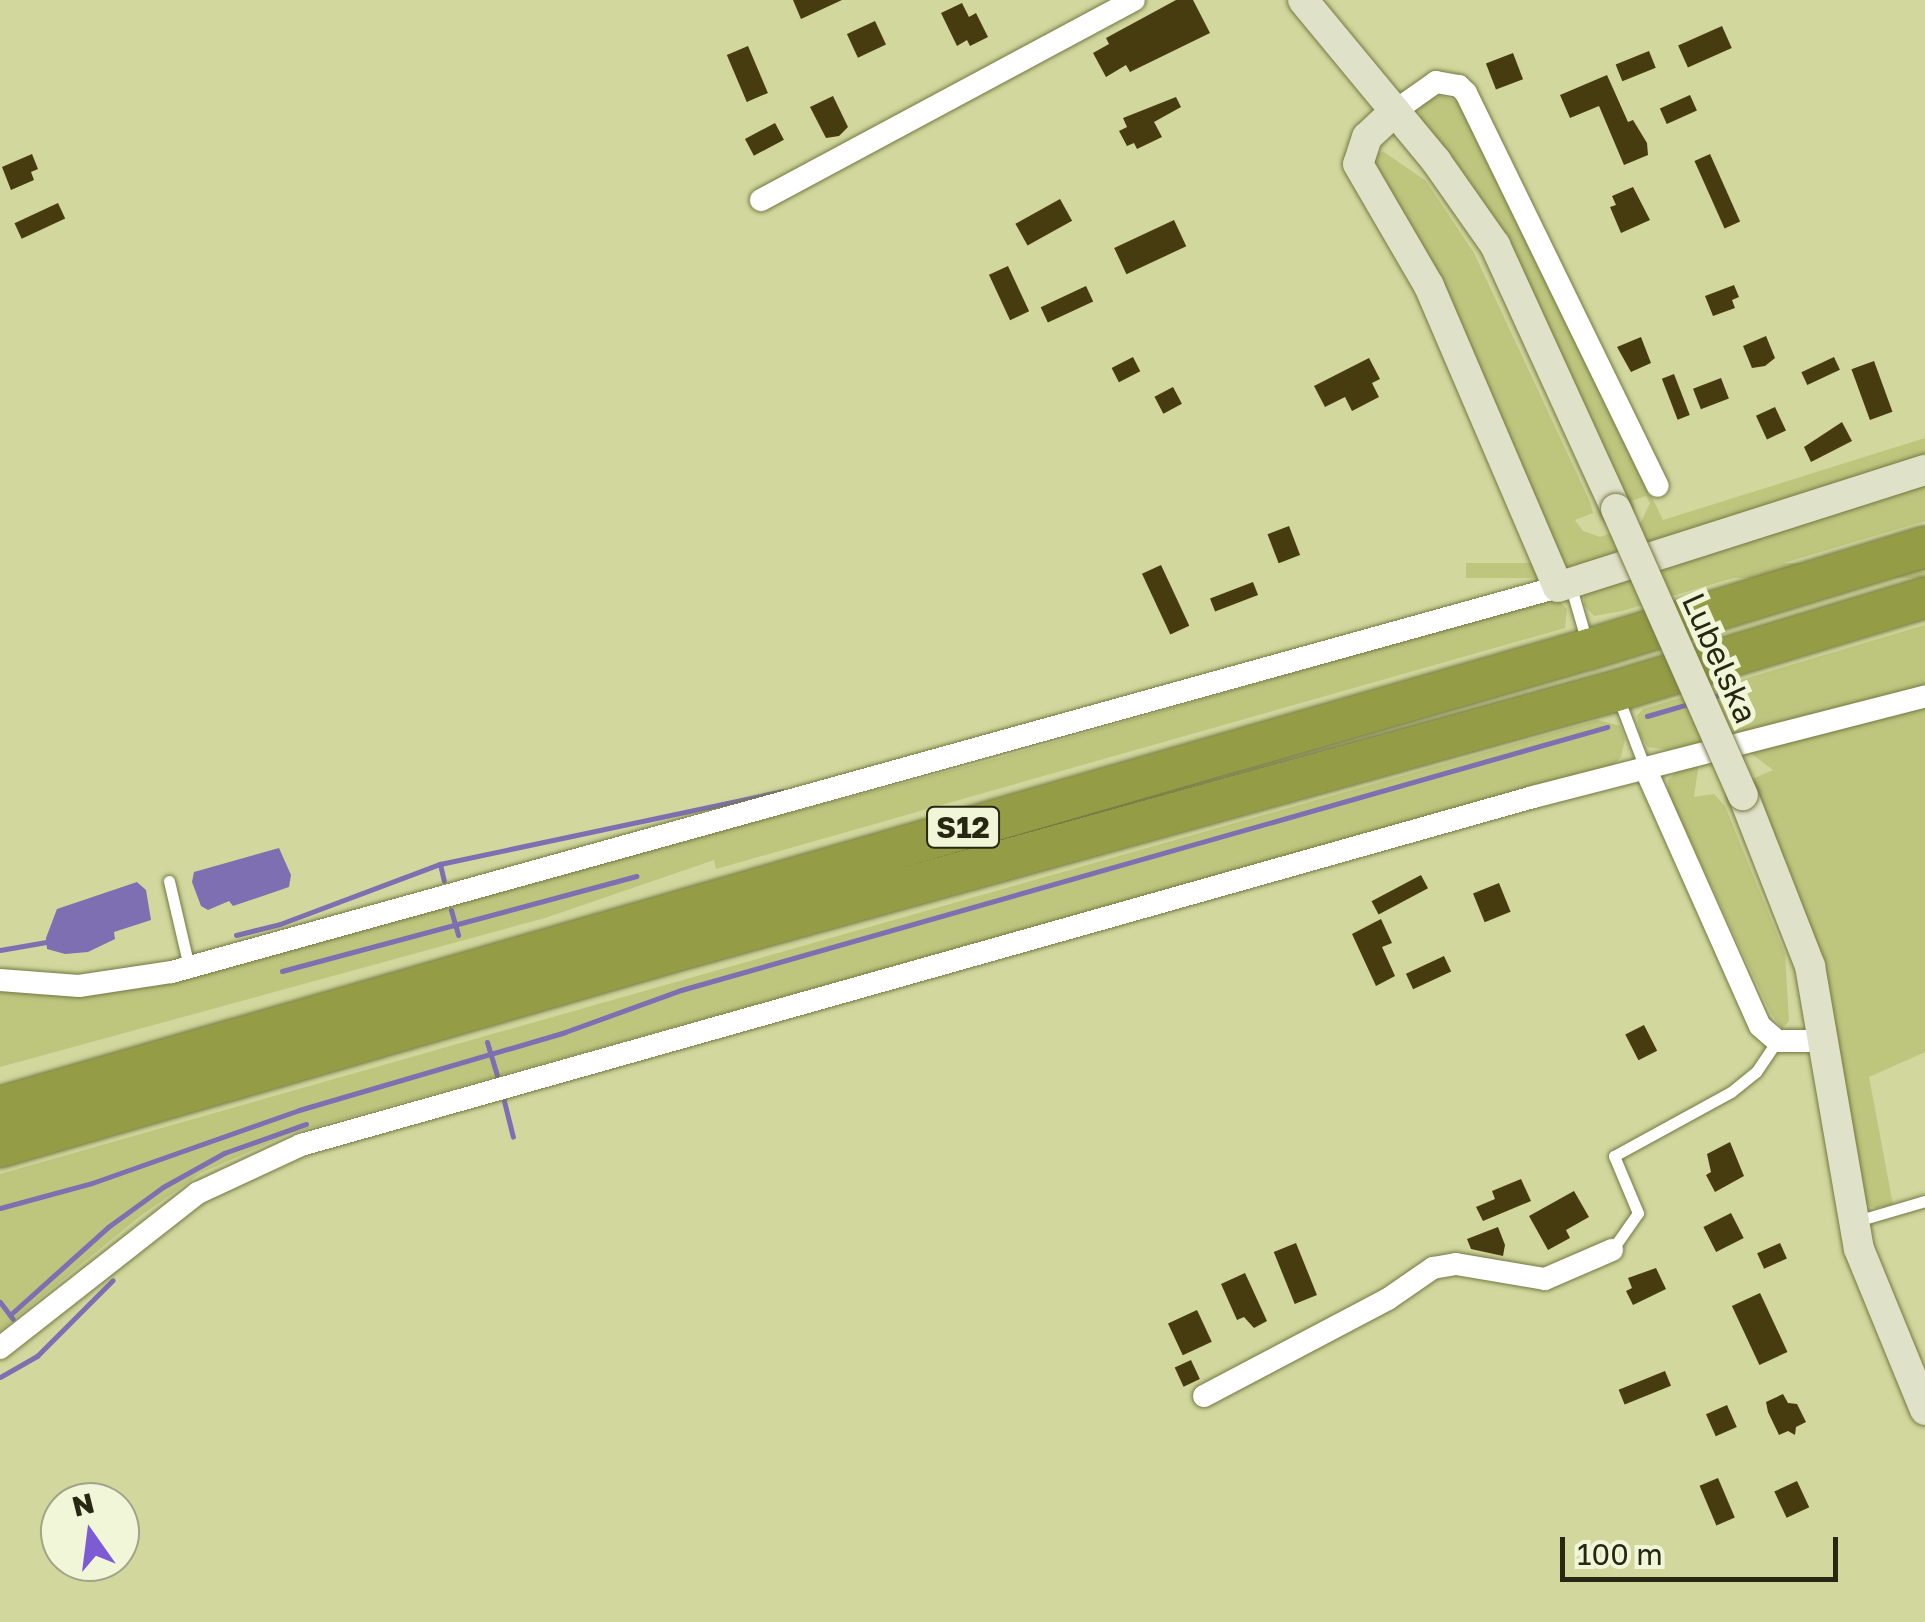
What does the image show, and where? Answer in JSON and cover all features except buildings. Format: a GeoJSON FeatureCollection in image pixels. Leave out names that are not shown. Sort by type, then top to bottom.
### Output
{"type":"FeatureCollection","features":[{"type":"Feature","properties":{"kind":"highway","name":"S12"},"geometry":{"type":"LineString","coordinates":[[0,1148],[672,952],[1355,738],[1588,649],[1925,547]]}},
{"type":"Feature","properties":{"kind":"highway","name":"S12"},"geometry":{"type":"LineString","coordinates":[[0,1107],[1355,738],[1616,690],[1925,598]]}},
{"type":"Feature","properties":{"kind":"street"},"geometry":{"type":"LineString","coordinates":[[761,200],[1134,0]]}},
{"type":"Feature","properties":{"kind":"street","name":"Lubelska"},"geometry":{"type":"LineString","coordinates":[[1303,0],[1395,111],[1495,246],[1743,795],[1803,942],[1824,1041],[1852,1222],[1872,1288],[1925,1410]]}},
{"type":"Feature","properties":{"kind":"street"},"geometry":{"type":"LineString","coordinates":[[1564,586],[1430,286],[1358,164],[1366,138],[1436,82],[1458,86],[1466,93],[1658,486]]}},
{"type":"Feature","properties":{"kind":"street"},"geometry":{"type":"LineString","coordinates":[[0,980],[80,986],[189,967],[1564,586],[1925,470]]}},
{"type":"Feature","properties":{"kind":"street"},"geometry":{"type":"LineString","coordinates":[[0,1348],[198,1193],[301,1145],[1645,768],[1925,696]]}},
{"type":"Feature","properties":{"kind":"street"},"geometry":{"type":"LineString","coordinates":[[1645,768],[1760,1026],[1777,1041],[1824,1041]]}},
{"type":"Feature","properties":{"kind":"street"},"geometry":{"type":"LineString","coordinates":[[1204,1396],[1359,1315],[1433,1268],[1456,1264],[1545,1279],[1612,1250]]}},
{"type":"Feature","properties":{"kind":"lane"},"geometry":{"type":"LineString","coordinates":[[1564,586],[1588,649]]}},
{"type":"Feature","properties":{"kind":"lane"},"geometry":{"type":"LineString","coordinates":[[1616,690],[1645,768]]}},
{"type":"Feature","properties":{"kind":"lane"},"geometry":{"type":"LineString","coordinates":[[170,881],[189,967]]}},
{"type":"Feature","properties":{"kind":"lane"},"geometry":{"type":"LineString","coordinates":[[1612,1250],[1638,1214],[1614,1156],[1731,1092],[1756,1072],[1777,1041]]}},
{"type":"Feature","properties":{"kind":"lane"},"geometry":{"type":"LineString","coordinates":[[1852,1222],[1925,1201]]}},
{"type":"Feature","properties":{"kind":"green space"},"geometry":{"type":"Polygon","coordinates":[[[1443,96],[1460,103],[1663,520],[1925,438],[1925,457],[1578,570],[1568,568],[1550,542],[1438,272],[1374,163],[1376,153],[1384,152],[1426,181],[1474,253],[1590,502],[1593,513],[1575,520],[1583,531],[1600,537],[1641,522],[1650,503],[1646,496],[1628,502],[1421,127],[1419,109],[1427,98],[1443,96]]]}},
{"type":"Feature","properties":{"kind":"green space"},"geometry":{"type":"Polygon","coordinates":[[[1925,483],[1925,521],[1622,611],[1594,616],[1584,605],[1584,593],[1925,483]]]}},
{"type":"Feature","properties":{"kind":"green space"},"geometry":{"type":"Polygon","coordinates":[[[1466,563],[1925,563],[1925,578],[1466,578],[1466,563]]]}},
{"type":"Feature","properties":{"kind":"green space"},"geometry":{"type":"Polygon","coordinates":[[[1555,597],[1567,609],[1565,628],[716,869],[714,860],[545,918],[0,1067],[0,990],[45,995],[114,991],[1002,757],[1555,597]]]}},
{"type":"Feature","properties":{"kind":"green space"},"geometry":{"type":"Polygon","coordinates":[[[1925,625],[1925,686],[1669,750],[1648,747],[1640,735],[1637,716],[1643,709],[1925,625]]]}},
{"type":"Feature","properties":{"kind":"green space"},"geometry":{"type":"Polygon","coordinates":[[[1925,706],[1925,1052],[1869,1077],[1893,1205],[1876,1208],[1868,1206],[1863,1198],[1830,993],[1792,876],[1752,779],[1773,770],[1749,752],[1925,706]]]}},
{"type":"Feature","properties":{"kind":"green space"},"geometry":{"type":"Polygon","coordinates":[[[1598,720],[1620,726],[1625,739],[1621,757],[1613,766],[292,1133],[201,1173],[139,1217],[0,1331],[0,1174],[1598,720]]]}},
{"type":"Feature","properties":{"kind":"green space"},"geometry":{"type":"Polygon","coordinates":[[[1699,762],[1694,797],[1714,794],[1725,806],[1785,954],[1789,1021],[1782,1028],[1771,1014],[1668,792],[1668,780],[1677,771],[1699,762]]]}},
{"type":"Feature","properties":{"kind":"shaded area"},"geometry":{"type":"Polygon","coordinates":[[[279,848],[291,875],[289,887],[233,906],[229,901],[208,910],[201,906],[192,882],[194,872],[279,848]]]}},
{"type":"Feature","properties":{"kind":"shaded area"},"geometry":{"type":"Polygon","coordinates":[[[137,882],[146,890],[151,920],[114,932],[115,939],[88,952],[65,954],[47,949],[46,938],[57,909],[137,882]]]}},
{"type":"Feature","properties":{"kind":"waterway"},"geometry":{"type":"LineString","coordinates":[[1712,697],[1739,689]]}},
{"type":"Feature","properties":{"kind":"waterway"},"geometry":{"type":"LineString","coordinates":[[1647,716],[1692,703]]}},
{"type":"Feature","properties":{"kind":"waterway"},"geometry":{"type":"LineString","coordinates":[[0,1208],[92,1183],[299,1110],[565,1032],[681,990],[1607,727]]}},
{"type":"Feature","properties":{"kind":"waterway"},"geometry":{"type":"LineString","coordinates":[[236,935],[280,924],[440,864],[782,791]]}},
{"type":"Feature","properties":{"kind":"waterway"},"geometry":{"type":"LineString","coordinates":[[440,864],[444,881]]}},
{"type":"Feature","properties":{"kind":"waterway"},"geometry":{"type":"LineString","coordinates":[[282,971],[637,876]]}},
{"type":"Feature","properties":{"kind":"waterway"},"geometry":{"type":"LineString","coordinates":[[451,910],[458,935]]}},
{"type":"Feature","properties":{"kind":"waterway"},"geometry":{"type":"LineString","coordinates":[[0,950],[46,942]]}},
{"type":"Feature","properties":{"kind":"waterway"},"geometry":{"type":"LineString","coordinates":[[487,1042],[499,1082]]}},
{"type":"Feature","properties":{"kind":"waterway"},"geometry":{"type":"LineString","coordinates":[[502,1093],[513,1137]]}},
{"type":"Feature","properties":{"kind":"waterway"},"geometry":{"type":"LineString","coordinates":[[10,1315],[108,1227],[163,1187],[224,1153],[306,1124]]}},
{"type":"Feature","properties":{"kind":"waterway"},"geometry":{"type":"LineString","coordinates":[[0,1377],[37,1356],[113,1280]]}},
{"type":"Feature","properties":{"kind":"waterway"},"geometry":{"type":"LineString","coordinates":[[0,1302],[13,1319]]}}]}
